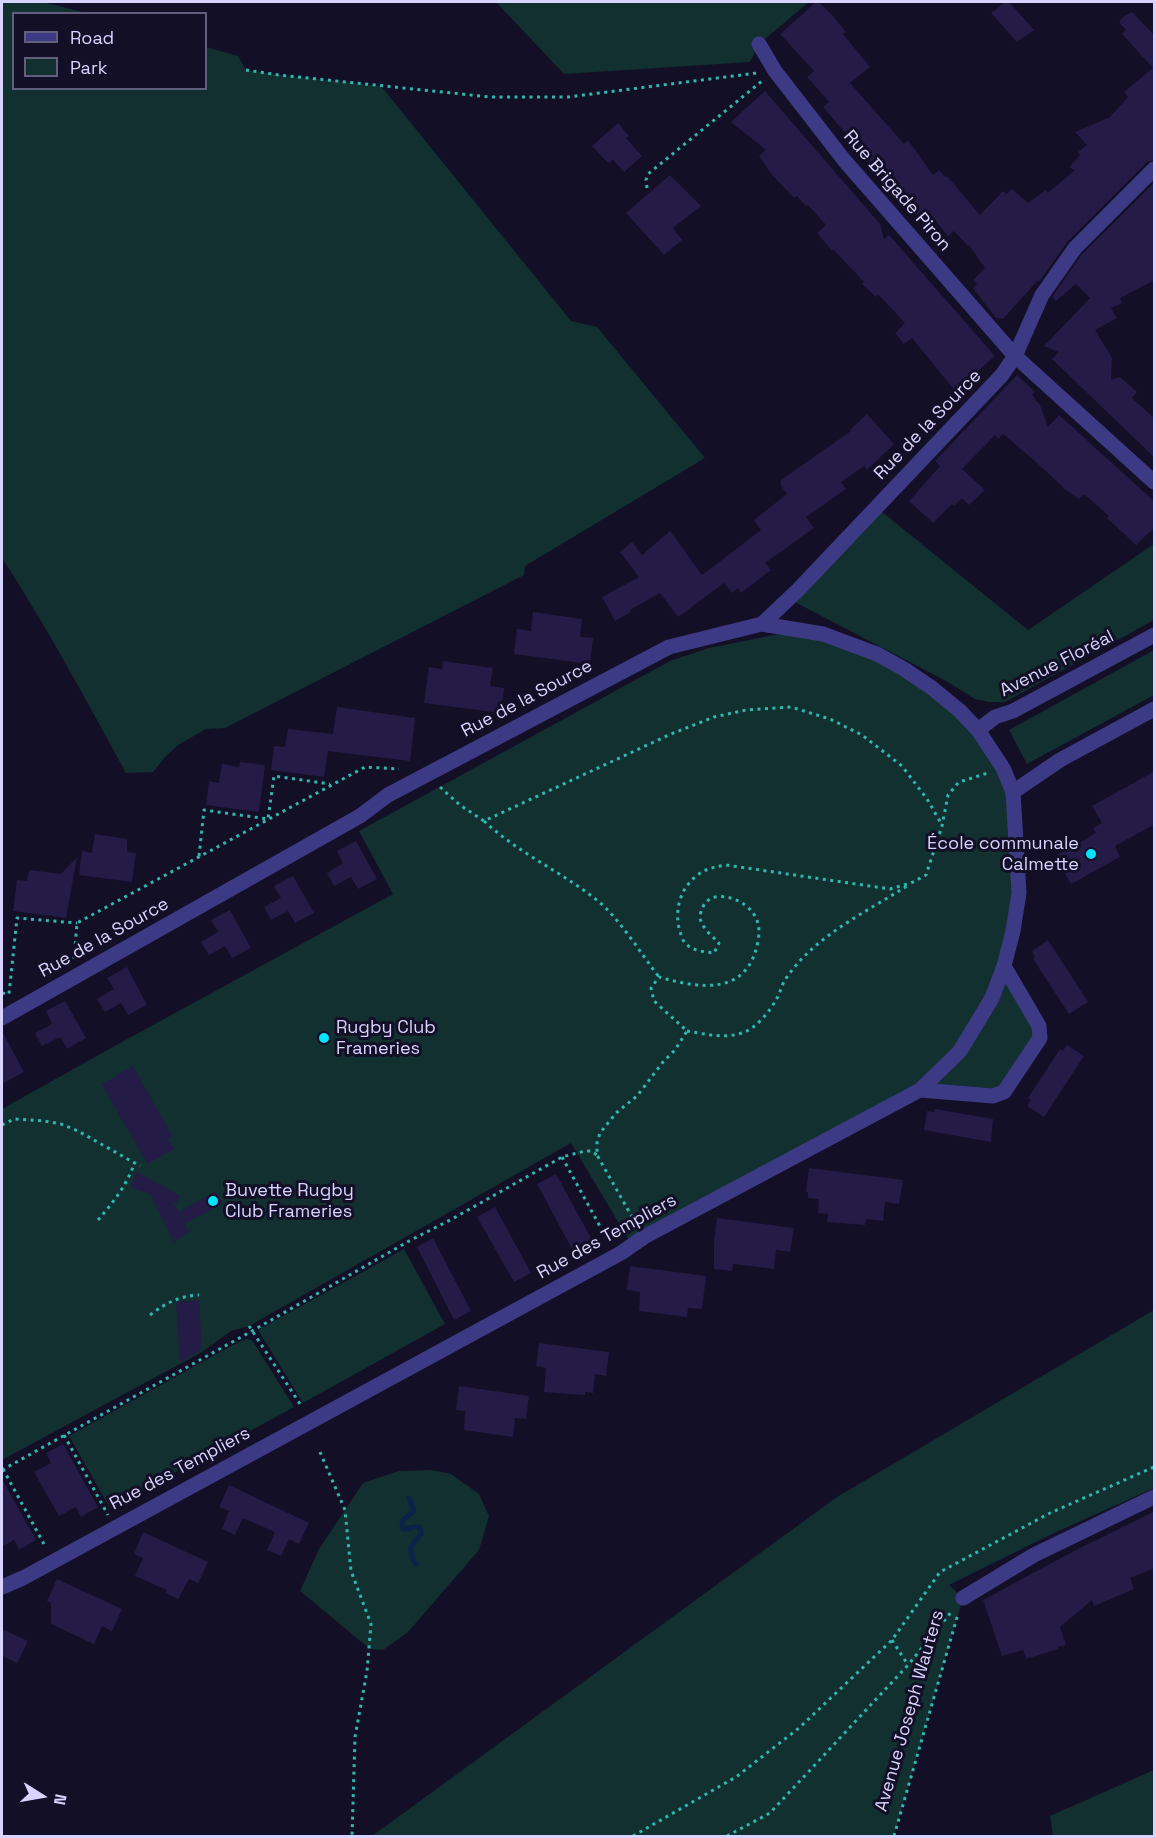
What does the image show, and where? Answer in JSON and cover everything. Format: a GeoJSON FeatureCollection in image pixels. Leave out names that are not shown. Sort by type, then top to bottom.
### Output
{"type":"FeatureCollection","features":[{"type":"Feature","properties":{"kind":"street","name":"Rue Brigade Piron"},"geometry":{"type":"LineString","coordinates":[[759,44],[775,70],[844,160],[1015,356],[1155,482]]}},
{"type":"Feature","properties":{"kind":"street","name":"Rue de la Source"},"geometry":{"type":"LineString","coordinates":[[2,1018],[360,816],[388,795],[669,647],[762,624],[798,590],[1002,375],[1015,356],[1042,295],[1076,248],[1155,169]]}},
{"type":"Feature","properties":{"kind":"street","name":"Rue des Templiers"},"geometry":{"type":"LineString","coordinates":[[2,1587],[53,1562],[644,1238],[920,1090],[960,1051],[992,999],[1013,931],[1019,893],[1013,792],[1003,768],[991,747],[960,711],[904,669],[877,654],[823,634],[762,624]]}},
{"type":"Feature","properties":{"kind":"street","name":"Avenue Floréal"},"geometry":{"type":"LineString","coordinates":[[978,730],[995,717],[1013,711],[1155,635]]}},
{"type":"Feature","properties":{"kind":"street"},"geometry":{"type":"LineString","coordinates":[[1013,792],[1060,759],[1155,709]]}},
{"type":"Feature","properties":{"kind":"street"},"geometry":{"type":"LineString","coordinates":[[920,1090],[993,1096],[1004,1092],[1040,1038],[1039,1026],[1004,966]]}},
{"type":"Feature","properties":{"kind":"street","name":"Avenue Joseph Wauters"},"geometry":{"type":"LineString","coordinates":[[963,1598],[1034,1555],[1155,1497]]}},
{"type":"Feature","properties":{"kind":"path"},"geometry":{"type":"LineString","coordinates":[[246,70],[490,97],[568,98],[775,70]]}},
{"type":"Feature","properties":{"kind":"path"},"geometry":{"type":"LineString","coordinates":[[647,188],[648,174],[775,70]]}},
{"type":"Feature","properties":{"kind":"path"},"geometry":{"type":"LineString","coordinates":[[484,821],[671,734],[714,717],[746,710],[791,707],[830,719],[862,735],[902,766],[927,799],[942,826]]}},
{"type":"Feature","properties":{"kind":"path"},"geometry":{"type":"LineString","coordinates":[[2,993],[9,993],[17,918],[77,923],[365,766],[404,770]]}},
{"type":"Feature","properties":{"kind":"path"},"geometry":{"type":"LineString","coordinates":[[659,977],[651,988],[654,1001],[687,1031],[718,1036],[743,1033],[760,1021],[777,998],[786,978],[831,933],[926,875],[942,826],[948,795],[959,782],[1003,768]]}},
{"type":"Feature","properties":{"kind":"path"},"geometry":{"type":"LineString","coordinates":[[426,775],[460,805],[484,821],[499,836],[600,902],[659,977],[688,984],[710,985],[738,978],[747,971],[753,961],[760,931],[757,917],[751,909],[731,897],[710,898],[700,911],[700,917],[704,927],[719,943],[714,953],[698,950],[683,940],[678,922],[678,905],[686,888],[705,870],[726,865],[890,889],[911,883]]}},
{"type":"Feature","properties":{"kind":"path"},"geometry":{"type":"LineString","coordinates":[[268,819],[274,776],[330,784]]}},
{"type":"Feature","properties":{"kind":"path"},"geometry":{"type":"LineString","coordinates":[[199,856],[204,810],[268,819]]}},
{"type":"Feature","properties":{"kind":"path"},"geometry":{"type":"LineString","coordinates":[[73,979],[77,923]]}},
{"type":"Feature","properties":{"kind":"path"},"geometry":{"type":"LineString","coordinates":[[597,1155],[600,1133],[616,1113],[637,1096],[675,1050],[687,1031]]}},
{"type":"Feature","properties":{"kind":"path"},"geometry":{"type":"LineString","coordinates":[[2,1125],[14,1119],[62,1124],[140,1166]]}},
{"type":"Feature","properties":{"kind":"path"},"geometry":{"type":"LineString","coordinates":[[53,1562],[2,1469],[562,1157],[585,1151],[591,1151],[597,1155],[644,1238]]}},
{"type":"Feature","properties":{"kind":"path"},"geometry":{"type":"LineString","coordinates":[[562,1157],[616,1255]]}},
{"type":"Feature","properties":{"kind":"path"},"geometry":{"type":"LineString","coordinates":[[98,1220],[117,1196],[132,1172],[134,1164]]}},
{"type":"Feature","properties":{"kind":"path"},"geometry":{"type":"LineString","coordinates":[[150,1315],[172,1300],[199,1295]]}},
{"type":"Feature","properties":{"kind":"path"},"geometry":{"type":"LineString","coordinates":[[249,1326],[311,1421]]}},
{"type":"Feature","properties":{"kind":"path"},"geometry":{"type":"LineString","coordinates":[[64,1435],[115,1527]]}},
{"type":"Feature","properties":{"kind":"path"},"geometry":{"type":"LineString","coordinates":[[320,1452],[345,1510],[351,1571],[371,1624],[367,1671],[355,1737],[352,1836]]}},
{"type":"Feature","properties":{"kind":"path"},"geometry":{"type":"LineString","coordinates":[[633,1836],[736,1777],[799,1728],[892,1640],[940,1572],[1050,1513],[1155,1467]]}},
{"type":"Feature","properties":{"kind":"path"},"geometry":{"type":"LineString","coordinates":[[727,1836],[770,1814],[908,1665],[963,1598]]}},
{"type":"Feature","properties":{"kind":"path","name":"Avenue Joseph Wauters"},"geometry":{"type":"LineString","coordinates":[[894,1836],[963,1598]]}},
{"type":"Feature","properties":{"kind":"path"},"geometry":{"type":"LineString","coordinates":[[892,1640],[908,1665]]}},
{"type":"Feature","properties":{"kind":"green space"},"geometry":{"type":"Polygon","coordinates":[[[2,2],[43,2],[82,12],[12,12],[12,90],[207,90],[207,47],[238,56],[246,70],[381,86],[571,321],[597,327],[705,458],[525,566],[524,575],[225,728],[206,729],[178,745],[153,772],[126,773],[50,637],[2,558],[2,2]]]}},
{"type":"Feature","properties":{"kind":"green space"},"geometry":{"type":"Polygon","coordinates":[[[496,2],[809,2],[759,44],[750,62],[564,74],[496,2]]]}},
{"type":"Feature","properties":{"kind":"green space"},"geometry":{"type":"Polygon","coordinates":[[[876,507],[1028,630],[1154,544],[1154,620],[1005,702],[975,699],[946,681],[789,599],[876,507]]]}},
{"type":"Feature","properties":{"kind":"green space"},"geometry":{"type":"Polygon","coordinates":[[[794,631],[823,634],[932,688],[1003,768],[1019,893],[1004,966],[1039,1026],[1004,1092],[920,1090],[632,1245],[571,1143],[249,1326],[231,1331],[202,1352],[2,1460],[2,1109],[393,894],[359,831],[670,661],[709,648],[794,631]]]}},
{"type":"Feature","properties":{"kind":"green space"},"geometry":{"type":"Polygon","coordinates":[[[1154,650],[1154,695],[1027,764],[1009,730],[1154,650]]]}},
{"type":"Feature","properties":{"kind":"green space"},"geometry":{"type":"Polygon","coordinates":[[[404,1249],[445,1324],[303,1403],[258,1330],[404,1249]]]}},
{"type":"Feature","properties":{"kind":"green space"},"geometry":{"type":"Polygon","coordinates":[[[1154,1310],[1154,1488],[1052,1534],[949,1585],[963,1598],[894,1836],[372,1836],[837,1497],[1154,1310]]]}},
{"type":"Feature","properties":{"kind":"green space"},"geometry":{"type":"Polygon","coordinates":[[[246,1339],[252,1340],[294,1407],[110,1508],[69,1436],[246,1339]]]}},
{"type":"Feature","properties":{"kind":"green space"},"geometry":{"type":"Polygon","coordinates":[[[432,1470],[451,1474],[479,1494],[489,1516],[479,1550],[408,1632],[383,1650],[370,1649],[300,1591],[319,1549],[363,1483],[399,1471],[432,1470]]]}},
{"type":"Feature","properties":{"kind":"green space"},"geometry":{"type":"Polygon","coordinates":[[[1154,1770],[1154,1836],[1053,1836],[1050,1816],[1154,1770]]]}},
{"type":"Feature","properties":{"kind":"building"},"geometry":{"type":"Polygon","coordinates":[[[816,2],[819,2],[833,16],[846,32],[843,34],[870,67],[850,83],[904,144],[908,140],[933,175],[939,170],[947,176],[980,215],[1003,191],[1007,194],[1012,189],[1028,203],[1046,190],[1048,193],[1075,170],[1069,167],[1080,155],[1078,152],[1087,145],[1075,132],[1110,117],[1128,97],[1124,92],[1153,68],[1122,34],[1126,30],[1119,22],[1132,12],[1155,36],[1155,160],[1147,162],[1068,241],[1039,282],[1038,280],[1003,319],[996,318],[973,288],[977,284],[973,280],[985,268],[969,245],[954,231],[948,236],[931,216],[924,222],[914,212],[823,107],[829,102],[807,77],[814,71],[780,34],[816,2]]]}},
{"type":"Feature","properties":{"kind":"building"},"geometry":{"type":"Polygon","coordinates":[[[1005,2],[1009,2],[1034,30],[1017,42],[991,13],[1005,2]]]}},
{"type":"Feature","properties":{"kind":"building"},"geometry":{"type":"Polygon","coordinates":[[[765,91],[880,224],[884,239],[889,235],[995,356],[955,391],[912,338],[904,344],[895,333],[905,323],[878,294],[876,297],[862,284],[864,282],[817,233],[826,225],[808,205],[806,206],[797,196],[794,198],[772,175],[759,156],[766,150],[731,122],[765,91]]]}},
{"type":"Feature","properties":{"kind":"building"},"geometry":{"type":"Polygon","coordinates":[[[618,123],[629,136],[626,138],[642,156],[624,172],[613,160],[608,163],[592,146],[618,123]]]}},
{"type":"Feature","properties":{"kind":"building"},"geometry":{"type":"Polygon","coordinates":[[[670,175],[701,206],[673,228],[682,240],[664,255],[626,213],[670,175]]]}},
{"type":"Feature","properties":{"kind":"building"},"geometry":{"type":"Polygon","coordinates":[[[1155,182],[1155,280],[1120,298],[1122,303],[1111,308],[1117,318],[1095,330],[1112,358],[1111,380],[1120,377],[1137,392],[1132,398],[1155,419],[1155,458],[1052,359],[1059,352],[1044,346],[1090,298],[1076,284],[1056,301],[1052,297],[1082,254],[1155,182]]]}},
{"type":"Feature","properties":{"kind":"building"},"geometry":{"type":"Polygon","coordinates":[[[1017,375],[1035,392],[1032,395],[1040,405],[1048,427],[1059,415],[1155,502],[1155,527],[1136,545],[1084,494],[1079,499],[1063,488],[1003,434],[998,439],[995,435],[962,469],[985,490],[969,505],[962,498],[954,506],[952,504],[933,523],[909,501],[940,466],[935,461],[1017,375]]]}},
{"type":"Feature","properties":{"kind":"building"},"geometry":{"type":"Polygon","coordinates":[[[867,414],[894,444],[867,470],[864,466],[841,482],[846,489],[806,517],[814,528],[765,563],[771,570],[741,593],[738,588],[732,593],[724,583],[678,617],[660,593],[615,621],[602,597],[639,577],[620,552],[632,542],[642,555],[670,531],[702,575],[761,530],[754,520],[787,494],[781,486],[781,480],[851,431],[867,414]]]}},
{"type":"Feature","properties":{"kind":"building"},"geometry":{"type":"Polygon","coordinates":[[[533,612],[582,619],[580,637],[593,638],[590,664],[514,654],[517,629],[531,631],[533,612]]]}},
{"type":"Feature","properties":{"kind":"building"},"geometry":{"type":"Polygon","coordinates":[[[443,661],[493,668],[490,686],[504,688],[501,713],[424,703],[429,667],[442,669],[443,661]]]}},
{"type":"Feature","properties":{"kind":"building"},"geometry":{"type":"Polygon","coordinates":[[[337,707],[415,718],[410,761],[328,751],[324,777],[271,770],[274,746],[285,747],[288,729],[333,734],[337,707]]]}},
{"type":"Feature","properties":{"kind":"building"},"geometry":{"type":"Polygon","coordinates":[[[240,762],[265,765],[259,812],[206,805],[209,781],[219,783],[222,764],[239,767],[240,762]]]}},
{"type":"Feature","properties":{"kind":"building"},"geometry":{"type":"Polygon","coordinates":[[[1155,771],[1155,824],[1115,846],[1120,857],[1071,884],[1055,856],[1096,833],[1093,828],[1102,823],[1092,806],[1155,771]]]}},
{"type":"Feature","properties":{"kind":"building"},"geometry":{"type":"Polygon","coordinates":[[[95,834],[127,839],[127,852],[136,853],[132,882],[79,875],[82,851],[92,853],[95,834]]]}},
{"type":"Feature","properties":{"kind":"building"},"geometry":{"type":"Polygon","coordinates":[[[356,841],[377,879],[358,889],[351,877],[334,886],[327,873],[343,863],[337,851],[356,841]]]}},
{"type":"Feature","properties":{"kind":"building"},"geometry":{"type":"Polygon","coordinates":[[[77,857],[66,918],[13,911],[17,880],[27,881],[29,870],[61,874],[77,857]]]}},
{"type":"Feature","properties":{"kind":"building"},"geometry":{"type":"Polygon","coordinates":[[[293,876],[314,913],[295,923],[288,911],[271,920],[264,907],[281,898],[274,886],[293,876]]]}},
{"type":"Feature","properties":{"kind":"building"},"geometry":{"type":"Polygon","coordinates":[[[230,910],[251,948],[232,958],[225,946],[209,955],[201,942],[218,932],[211,920],[230,910]]]}},
{"type":"Feature","properties":{"kind":"building"},"geometry":{"type":"Polygon","coordinates":[[[1048,940],[1088,1002],[1069,1014],[1033,959],[1035,957],[1032,951],[1048,940]]]}},
{"type":"Feature","properties":{"kind":"building"},"geometry":{"type":"Polygon","coordinates":[[[127,967],[147,1005],[128,1015],[121,1003],[105,1012],[97,999],[114,989],[107,978],[127,967]]]}},
{"type":"Feature","properties":{"kind":"building"},"geometry":{"type":"Polygon","coordinates":[[[65,1001],[86,1038],[67,1049],[60,1037],[42,1046],[35,1033],[52,1024],[46,1011],[65,1001]]]}},
{"type":"Feature","properties":{"kind":"building"},"geometry":{"type":"Polygon","coordinates":[[[2,1031],[24,1072],[2,1084],[2,1031]]]}},
{"type":"Feature","properties":{"kind":"building"},"geometry":{"type":"Polygon","coordinates":[[[1067,1045],[1084,1056],[1044,1117],[1027,1106],[1031,1100],[1028,1098],[1060,1049],[1063,1051],[1067,1045]]]}},
{"type":"Feature","properties":{"kind":"building"},"geometry":{"type":"Polygon","coordinates":[[[133,1066],[172,1136],[168,1139],[174,1149],[147,1164],[102,1084],[133,1066]]]}},
{"type":"Feature","properties":{"kind":"building"},"geometry":{"type":"Polygon","coordinates":[[[935,1109],[993,1119],[991,1142],[924,1130],[927,1111],[934,1112],[935,1109]]]}},
{"type":"Feature","properties":{"kind":"building"},"geometry":{"type":"Polygon","coordinates":[[[809,1168],[903,1180],[899,1204],[885,1202],[883,1221],[866,1219],[865,1225],[827,1222],[828,1214],[818,1213],[819,1199],[808,1198],[808,1192],[806,1192],[809,1168]]]}},
{"type":"Feature","properties":{"kind":"building"},"geometry":{"type":"Polygon","coordinates":[[[137,1172],[180,1196],[177,1204],[173,1202],[189,1232],[174,1242],[150,1194],[130,1187],[137,1172]]]}},
{"type":"Feature","properties":{"kind":"building"},"geometry":{"type":"Polygon","coordinates":[[[556,1174],[592,1240],[573,1251],[537,1184],[556,1174]]]}},
{"type":"Feature","properties":{"kind":"building"},"geometry":{"type":"Polygon","coordinates":[[[216,1191],[223,1204],[185,1223],[179,1212],[216,1191]]]}},
{"type":"Feature","properties":{"kind":"building"},"geometry":{"type":"Polygon","coordinates":[[[495,1207],[531,1273],[514,1282],[477,1217],[495,1207]]]}},
{"type":"Feature","properties":{"kind":"building"},"geometry":{"type":"Polygon","coordinates":[[[717,1218],[794,1228],[790,1252],[776,1250],[774,1269],[733,1264],[732,1271],[714,1269],[717,1218]]]}},
{"type":"Feature","properties":{"kind":"building"},"geometry":{"type":"Polygon","coordinates":[[[433,1238],[471,1311],[454,1320],[417,1247],[433,1238]]]}},
{"type":"Feature","properties":{"kind":"building"},"geometry":{"type":"Polygon","coordinates":[[[630,1266],[706,1276],[702,1309],[688,1308],[687,1317],[639,1311],[640,1292],[627,1290],[630,1266]]]}},
{"type":"Feature","properties":{"kind":"building"},"geometry":{"type":"Polygon","coordinates":[[[199,1300],[202,1349],[180,1362],[176,1302],[199,1300]]]}},
{"type":"Feature","properties":{"kind":"building"},"geometry":{"type":"Polygon","coordinates":[[[539,1343],[609,1352],[606,1376],[595,1374],[593,1393],[585,1392],[585,1395],[544,1392],[546,1368],[536,1366],[539,1343]]]}},
{"type":"Feature","properties":{"kind":"building"},"geometry":{"type":"Polygon","coordinates":[[[459,1386],[529,1396],[526,1419],[515,1418],[513,1437],[464,1430],[465,1411],[456,1410],[459,1386]]]}},
{"type":"Feature","properties":{"kind":"building"},"geometry":{"type":"Polygon","coordinates":[[[63,1444],[98,1507],[81,1517],[76,1507],[59,1516],[34,1472],[51,1463],[46,1453],[63,1444]]]}},
{"type":"Feature","properties":{"kind":"building"},"geometry":{"type":"Polygon","coordinates":[[[2,1479],[36,1540],[19,1550],[14,1540],[2,1547],[2,1479]]]}},
{"type":"Feature","properties":{"kind":"building"},"geometry":{"type":"Polygon","coordinates":[[[229,1485],[309,1523],[299,1544],[289,1539],[281,1556],[267,1550],[275,1532],[243,1518],[235,1535],[222,1529],[229,1511],[219,1507],[229,1485]]]}},
{"type":"Feature","properties":{"kind":"building"},"geometry":{"type":"Polygon","coordinates":[[[1155,1511],[1155,1568],[1130,1578],[1134,1589],[1094,1606],[1092,1600],[1060,1627],[1066,1645],[1026,1659],[1023,1650],[1002,1656],[983,1600],[1155,1511]]]}},
{"type":"Feature","properties":{"kind":"building"},"geometry":{"type":"Polygon","coordinates":[[[143,1532],[208,1562],[198,1583],[189,1579],[178,1599],[165,1593],[167,1590],[135,1576],[143,1558],[134,1554],[143,1532]]]}},
{"type":"Feature","properties":{"kind":"building"},"geometry":{"type":"Polygon","coordinates":[[[57,1579],[122,1609],[112,1631],[102,1626],[94,1644],[51,1624],[51,1603],[47,1601],[57,1579]]]}},
{"type":"Feature","properties":{"kind":"building"},"geometry":{"type":"Polygon","coordinates":[[[2,1629],[28,1641],[17,1663],[2,1656],[2,1629]]]}},
{"type":"Feature","properties":{"kind":"waterway"},"geometry":{"type":"LineString","coordinates":[[409,1498],[414,1511],[402,1521],[403,1529],[420,1527],[421,1534],[411,1548],[411,1555],[416,1564]]}},
{"type":"Feature","properties":{"kind":"place","name":"École communale Calmette"},"geometry":{"type":"Point","coordinates":[1091,854]}},
{"type":"Feature","properties":{"kind":"place","name":"Rugby Club Frameries"},"geometry":{"type":"Point","coordinates":[324,1038]}},
{"type":"Feature","properties":{"kind":"place","name":"Buvette Rugby Club Frameries"},"geometry":{"type":"Point","coordinates":[213,1201]}}]}
